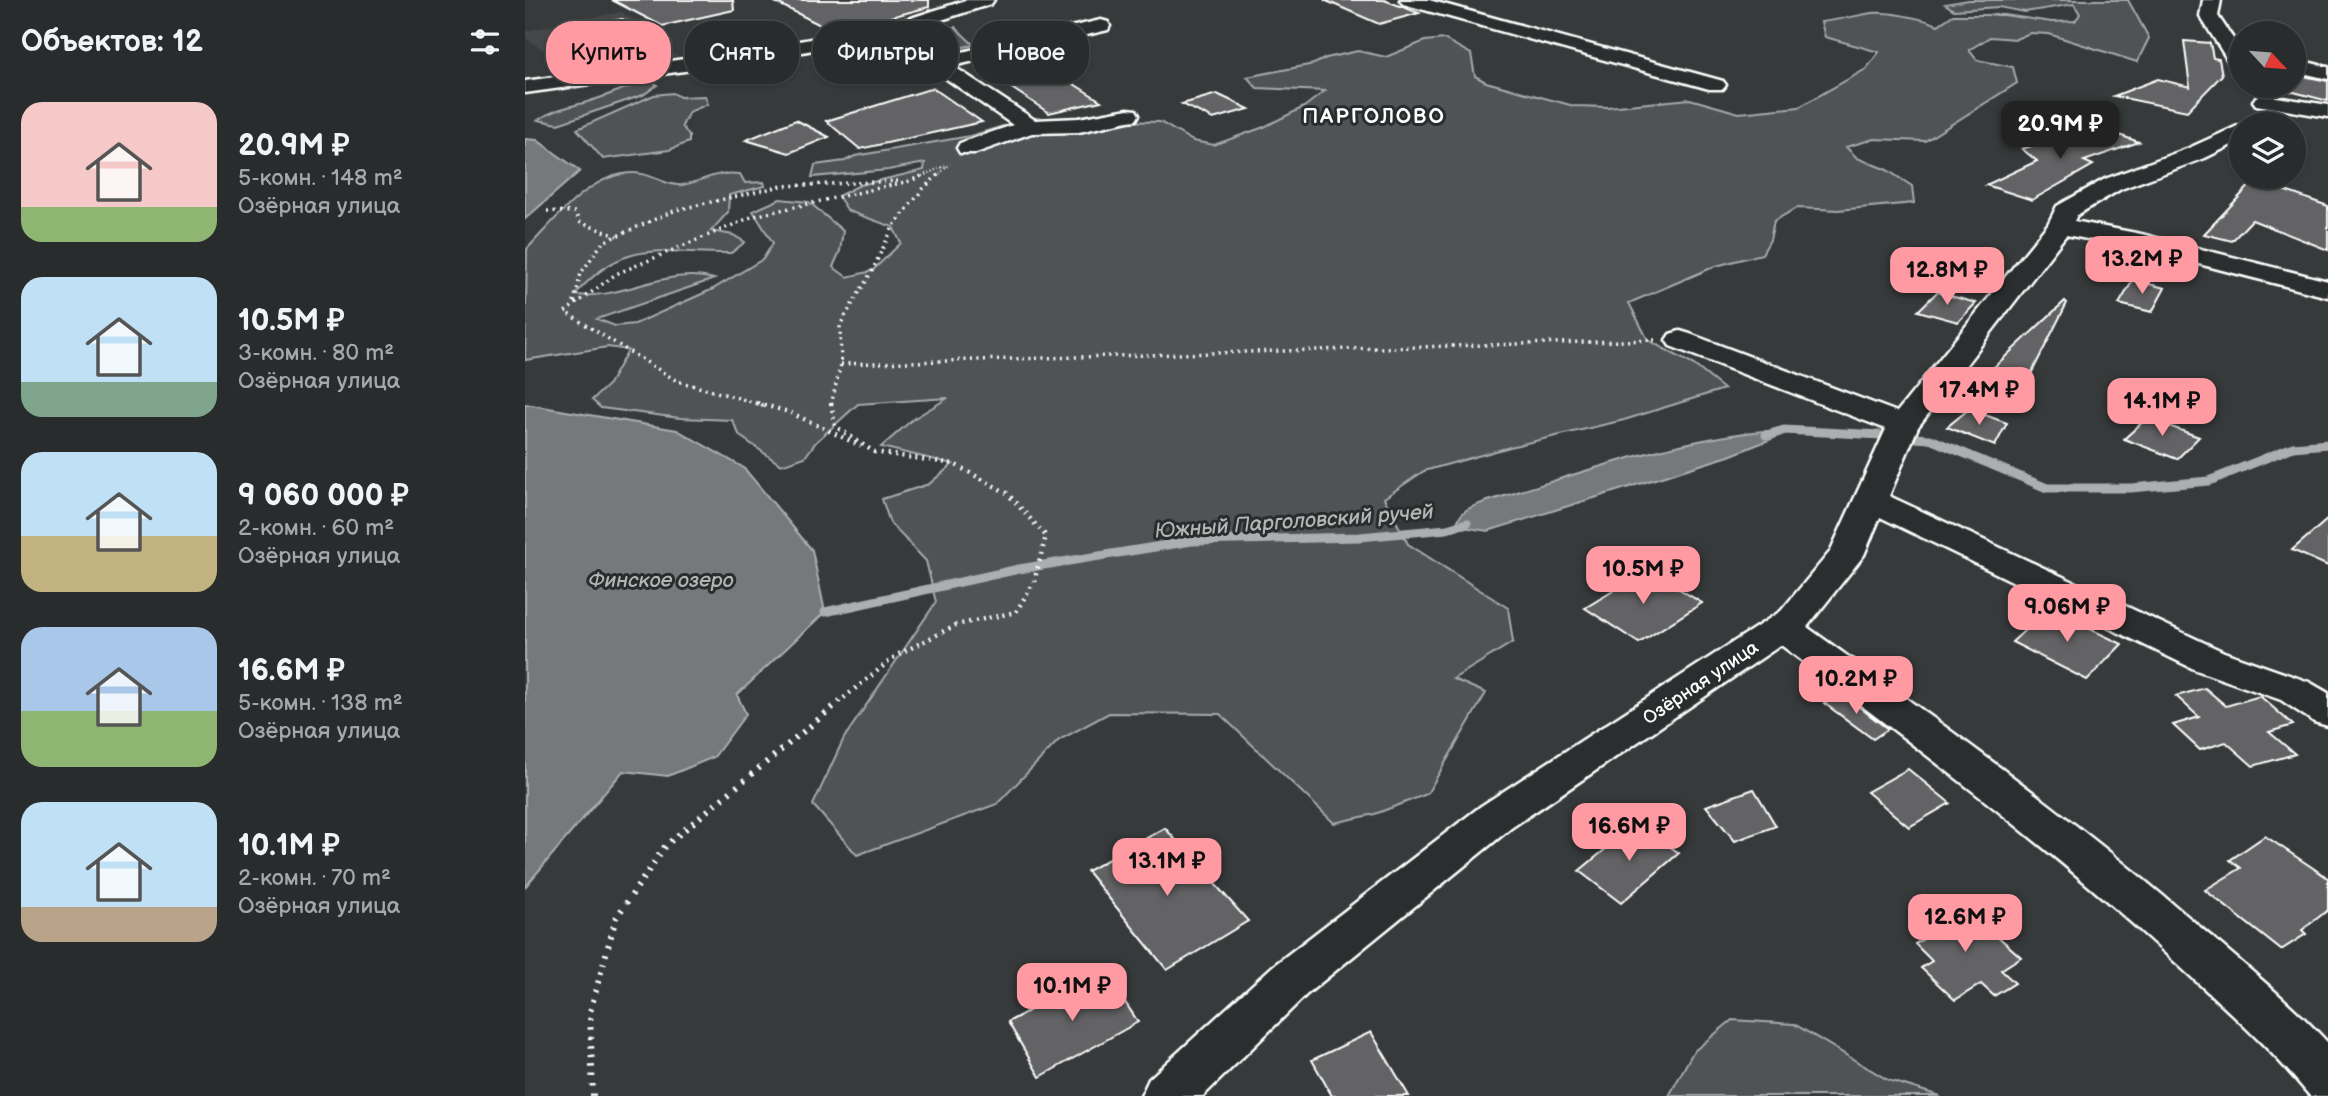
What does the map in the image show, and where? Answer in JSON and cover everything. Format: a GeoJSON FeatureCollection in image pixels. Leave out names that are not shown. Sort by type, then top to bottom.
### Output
{"type":"FeatureCollection","features":[{"type":"Feature","properties":{"kind":"street"},"geometry":{"type":"LineString","coordinates":[[1409,0],[1716,85]]}},
{"type":"Feature","properties":{"kind":"street"},"geometry":{"type":"LineString","coordinates":[[2212,0],[2209,16],[2229,42]]}},
{"type":"Feature","properties":{"kind":"street"},"geometry":{"type":"LineString","coordinates":[[916,21],[966,2]]}},
{"type":"Feature","properties":{"kind":"street"},"geometry":{"type":"LineString","coordinates":[[958,58],[1101,26]]}},
{"type":"Feature","properties":{"kind":"street"},"geometry":{"type":"LineString","coordinates":[[525,87],[813,44]]}},
{"type":"Feature","properties":{"kind":"street"},"geometry":{"type":"LineString","coordinates":[[2307,68],[2328,73]]}},
{"type":"Feature","properties":{"kind":"street"},"geometry":{"type":"LineString","coordinates":[[958,77],[1030,127]]}},
{"type":"Feature","properties":{"kind":"street"},"geometry":{"type":"LineString","coordinates":[[2277,98],[2328,111]]}},
{"type":"Feature","properties":{"kind":"street"},"geometry":{"type":"LineString","coordinates":[[968,148],[1030,127],[1080,125],[1128,115]]}},
{"type":"Feature","properties":{"kind":"street","name":"Озёрная улица"},"geometry":{"type":"LineString","coordinates":[[1167,1096],[1290,979],[1496,817],[1794,619],[1846,555],[1903,425],[2060,226],[2066,211],[2113,184],[2197,153],[2229,137]]}},
{"type":"Feature","properties":{"kind":"street"},"geometry":{"type":"LineString","coordinates":[[2060,226],[2141,242],[2328,289]]}},
{"type":"Feature","properties":{"kind":"street"},"geometry":{"type":"LineString","coordinates":[[1680,340],[1903,425]]}},
{"type":"Feature","properties":{"kind":"street"},"geometry":{"type":"LineString","coordinates":[[1871,500],[2210,661],[2295,691],[2328,712]]}},
{"type":"Feature","properties":{"kind":"street"},"geometry":{"type":"LineString","coordinates":[[1782,627],[1992,782],[2145,905],[2302,1047],[2328,1080]]}},
{"type":"Feature","properties":{"kind":"path"},"geometry":{"type":"LineString","coordinates":[[593,1096],[590,1012],[617,918],[666,845],[727,792],[897,655],[956,625],[1016,612],[1034,582],[1046,536],[1007,493],[954,464],[874,452],[789,412],[677,381],[565,312],[616,274],[754,216],[910,181],[950,164],[923,190],[893,227],[872,271],[840,325],[841,364],[830,400],[835,426],[874,452]]}},
{"type":"Feature","properties":{"kind":"path"},"geometry":{"type":"LineString","coordinates":[[574,303],[581,273],[603,242],[676,210],[782,186],[910,181]]}},
{"type":"Feature","properties":{"kind":"path"},"geometry":{"type":"LineString","coordinates":[[547,211],[575,212],[579,222],[617,236]]}},
{"type":"Feature","properties":{"kind":"path"},"geometry":{"type":"LineString","coordinates":[[841,364],[1680,340]]}},
{"type":"Feature","properties":{"kind":"shaded area"},"geometry":{"type":"Polygon","coordinates":[[[1969,0],[2128,0],[2149,38],[2137,62],[2049,34],[2030,33],[2016,39],[1990,37],[1969,50],[1977,60],[2013,67],[2017,83],[1925,141],[1874,139],[1846,147],[1857,158],[1887,170],[1912,186],[1914,203],[1838,210],[1797,208],[1774,221],[1770,240],[1762,254],[1716,266],[1629,303],[1648,340],[1694,365],[1724,389],[1624,420],[1424,471],[1384,498],[1408,544],[1508,608],[1513,642],[1453,679],[1486,693],[1427,794],[1375,814],[1334,823],[1220,714],[1109,713],[1059,740],[997,804],[857,855],[813,805],[844,738],[936,602],[926,561],[890,523],[882,499],[929,484],[953,464],[881,447],[913,419],[948,398],[858,404],[816,442],[805,457],[781,465],[740,436],[732,420],[680,418],[601,408],[592,400],[609,384],[628,350],[608,347],[525,360],[527,249],[588,189],[619,175],[635,173],[682,185],[731,173],[740,174],[745,183],[764,182],[765,186],[729,195],[728,212],[711,231],[733,235],[745,242],[731,253],[646,252],[628,256],[593,276],[575,295],[610,293],[679,277],[714,279],[597,319],[615,326],[635,324],[713,289],[763,259],[773,243],[753,211],[780,199],[809,202],[843,231],[840,251],[833,267],[847,277],[872,271],[901,243],[893,227],[848,211],[838,196],[860,185],[924,170],[925,163],[888,170],[812,177],[815,165],[845,161],[855,156],[970,136],[1003,126],[1016,131],[1110,121],[1160,122],[1193,141],[1214,145],[1264,127],[1304,107],[1325,91],[1257,88],[1247,77],[1314,64],[1326,58],[1358,51],[1386,57],[1425,41],[1444,39],[1471,54],[1475,76],[1486,82],[1574,106],[1607,107],[1690,99],[1739,113],[1799,107],[1866,69],[1879,52],[1825,37],[1821,22],[1873,13],[1902,15],[1938,25],[1953,15],[2004,15],[2052,22],[2075,21],[2080,14],[2074,4],[2025,12],[1999,7],[1954,10],[1945,4],[1969,0]]]}},
{"type":"Feature","properties":{"kind":"shaded area"},"geometry":{"type":"Polygon","coordinates":[[[621,12],[636,21],[576,21],[621,12]]]}},
{"type":"Feature","properties":{"kind":"shaded area"},"geometry":{"type":"Polygon","coordinates":[[[546,27],[546,51],[525,38],[525,31],[546,27]]]}},
{"type":"Feature","properties":{"kind":"shaded area"},"geometry":{"type":"Polygon","coordinates":[[[958,30],[972,43],[972,45],[958,48],[958,30]]]}},
{"type":"Feature","properties":{"kind":"shaded area"},"geometry":{"type":"Polygon","coordinates":[[[637,85],[657,85],[643,95],[558,124],[538,120],[557,110],[637,85]]]}},
{"type":"Feature","properties":{"kind":"shaded area"},"geometry":{"type":"Polygon","coordinates":[[[673,93],[680,97],[705,96],[708,104],[689,112],[682,126],[689,136],[689,142],[669,150],[603,159],[577,129],[654,95],[673,93]]]}},
{"type":"Feature","properties":{"kind":"shaded area"},"geometry":{"type":"Polygon","coordinates":[[[1732,1020],[1794,1024],[1888,1080],[1940,1096],[1669,1096],[1693,1052],[1732,1020]]]}},
{"type":"Feature","properties":{"kind":"water"},"geometry":{"type":"Polygon","coordinates":[[[525,139],[537,140],[580,171],[525,219],[525,139]]]}},
{"type":"Feature","properties":{"kind":"water","name":"Финское озеро"},"geometry":{"type":"Polygon","coordinates":[[[525,404],[677,430],[744,468],[812,550],[825,612],[737,695],[746,714],[714,757],[668,776],[623,771],[525,887],[525,404]]]}},
{"type":"Feature","properties":{"kind":"water"},"geometry":{"type":"Polygon","coordinates":[[[1764,431],[1784,434],[1729,456],[1488,531],[1456,526],[1464,512],[1472,507],[1591,469],[1694,442],[1764,431]]]}},
{"type":"Feature","properties":{"kind":"building"},"geometry":{"type":"Polygon","coordinates":[[[612,0],[733,0],[734,10],[671,24],[671,21],[652,21],[612,0]]]}},
{"type":"Feature","properties":{"kind":"building"},"geometry":{"type":"Polygon","coordinates":[[[771,0],[929,0],[929,7],[876,21],[813,21],[771,0]]]}},
{"type":"Feature","properties":{"kind":"building"},"geometry":{"type":"Polygon","coordinates":[[[1324,0],[1384,0],[1419,13],[1379,24],[1324,0]]]}},
{"type":"Feature","properties":{"kind":"building"},"geometry":{"type":"Polygon","coordinates":[[[2184,41],[2210,43],[2213,58],[2219,59],[2222,75],[2187,111],[2114,96],[2158,79],[2190,87],[2184,41]]]}},
{"type":"Feature","properties":{"kind":"building"},"geometry":{"type":"Polygon","coordinates":[[[2307,77],[2328,81],[2328,101],[2307,96],[2307,77]]]}},
{"type":"Feature","properties":{"kind":"building"},"geometry":{"type":"Polygon","coordinates":[[[1006,84],[1074,84],[1101,101],[1049,113],[1006,84]]]}},
{"type":"Feature","properties":{"kind":"building"},"geometry":{"type":"Polygon","coordinates":[[[933,88],[982,122],[860,149],[826,121],[933,88]]]}},
{"type":"Feature","properties":{"kind":"building"},"geometry":{"type":"Polygon","coordinates":[[[1217,94],[1249,109],[1213,119],[1182,104],[1217,94]]]}},
{"type":"Feature","properties":{"kind":"building"},"geometry":{"type":"Polygon","coordinates":[[[796,120],[829,137],[789,153],[746,140],[796,120]]]}},
{"type":"Feature","properties":{"kind":"building"},"geometry":{"type":"Polygon","coordinates":[[[2093,126],[2139,142],[2084,161],[2093,165],[2032,200],[1986,185],[2037,161],[2022,149],[2093,126]]]}},
{"type":"Feature","properties":{"kind":"building"},"geometry":{"type":"Polygon","coordinates":[[[2246,189],[2280,189],[2328,206],[2328,250],[2252,220],[2232,241],[2204,234],[2246,189]]]}},
{"type":"Feature","properties":{"kind":"building"},"geometry":{"type":"Polygon","coordinates":[[[2133,280],[2165,288],[2152,312],[2119,304],[2133,280]]]}},
{"type":"Feature","properties":{"kind":"building"},"geometry":{"type":"Polygon","coordinates":[[[1937,292],[1976,303],[1958,322],[1918,311],[1937,292]]]}},
{"type":"Feature","properties":{"kind":"building"},"geometry":{"type":"Polygon","coordinates":[[[2065,301],[2067,303],[2028,380],[1993,368],[2065,301]]]}},
{"type":"Feature","properties":{"kind":"building"},"geometry":{"type":"Polygon","coordinates":[[[1969,409],[2007,423],[1995,446],[1947,427],[1969,409]]]}},
{"type":"Feature","properties":{"kind":"building"},"geometry":{"type":"Polygon","coordinates":[[[2147,418],[2199,437],[2177,459],[2124,439],[2147,418]]]}},
{"type":"Feature","properties":{"kind":"building"},"geometry":{"type":"Polygon","coordinates":[[[2328,519],[2328,566],[2292,550],[2328,519]]]}},
{"type":"Feature","properties":{"kind":"building"},"geometry":{"type":"Polygon","coordinates":[[[1648,570],[1702,603],[1639,643],[1585,608],[1648,570]]]}},
{"type":"Feature","properties":{"kind":"building"},"geometry":{"type":"Polygon","coordinates":[[[2048,609],[2122,644],[2087,680],[2012,642],[2048,609]]]}},
{"type":"Feature","properties":{"kind":"building"},"geometry":{"type":"Polygon","coordinates":[[[2205,688],[2226,706],[2260,696],[2293,725],[2269,732],[2295,754],[2253,766],[2226,742],[2200,750],[2173,725],[2199,717],[2176,696],[2205,688]]]}},
{"type":"Feature","properties":{"kind":"building"},"geometry":{"type":"Polygon","coordinates":[[[1841,693],[1888,729],[1873,739],[1824,703],[1841,693]]]}},
{"type":"Feature","properties":{"kind":"building"},"geometry":{"type":"Polygon","coordinates":[[[1908,769],[1950,803],[1909,827],[1867,792],[1908,769]]]}},
{"type":"Feature","properties":{"kind":"building"},"geometry":{"type":"Polygon","coordinates":[[[1754,789],[1776,826],[1735,841],[1706,806],[1754,789]]]}},
{"type":"Feature","properties":{"kind":"building"},"geometry":{"type":"Polygon","coordinates":[[[1637,823],[1679,853],[1621,903],[1579,871],[1637,823]]]}},
{"type":"Feature","properties":{"kind":"building"},"geometry":{"type":"Polygon","coordinates":[[[1165,828],[1248,921],[1167,970],[1087,871],[1165,828]]]}},
{"type":"Feature","properties":{"kind":"building"},"geometry":{"type":"Polygon","coordinates":[[[2265,836],[2328,878],[2328,910],[2302,930],[2306,934],[2281,950],[2205,890],[2241,868],[2230,860],[2265,836]]]}},
{"type":"Feature","properties":{"kind":"building"},"geometry":{"type":"Polygon","coordinates":[[[1941,901],[1965,923],[1976,917],[2021,957],[2001,970],[2015,983],[1994,996],[1981,984],[1955,1000],[1921,968],[1932,961],[1915,944],[1938,930],[1919,913],[1941,901]]]}},
{"type":"Feature","properties":{"kind":"building"},"geometry":{"type":"Polygon","coordinates":[[[1104,970],[1138,1022],[1040,1077],[1008,1022],[1104,970]]]}},
{"type":"Feature","properties":{"kind":"building"},"geometry":{"type":"Polygon","coordinates":[[[1371,1032],[1409,1096],[1332,1096],[1312,1060],[1371,1032]]]}},
{"type":"Feature","properties":{"kind":"waterway","name":"Южный Парголовский ручей"},"geometry":{"type":"LineString","coordinates":[[1766,435],[1784,430],[1882,435]]}},
{"type":"Feature","properties":{"kind":"waterway","name":"Южный Парголовский ручей"},"geometry":{"type":"LineString","coordinates":[[1914,438],[1930,439],[2047,488],[2131,488],[2209,481],[2293,447],[2328,444]]}},
{"type":"Feature","properties":{"kind":"waterway","name":"Южный Парголовский ручей"},"geometry":{"type":"LineString","coordinates":[[825,612],[1019,569],[1192,541],[1360,537],[1447,529],[1467,523]]}},
{"type":"Feature","properties":{"kind":"district","name":"ПАРГОЛОВО"},"geometry":{"type":"Point","coordinates":[1374,116]}}]}
